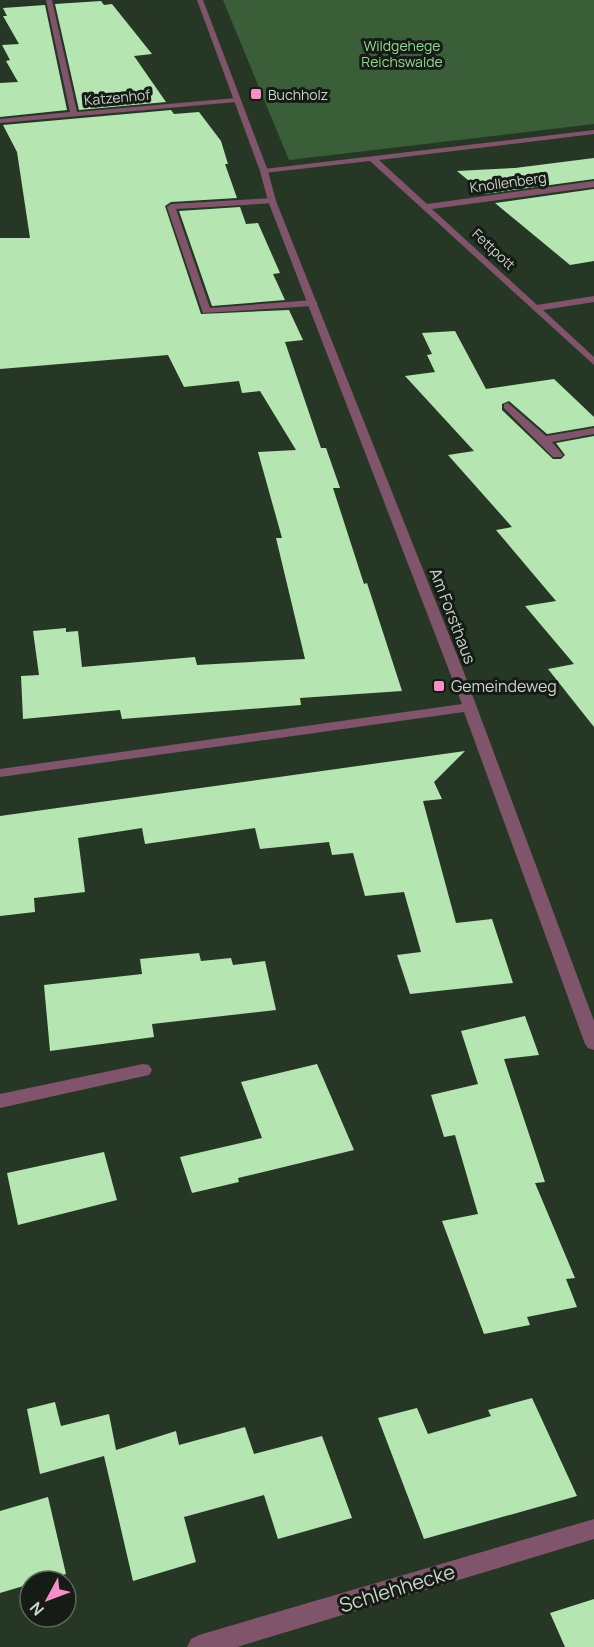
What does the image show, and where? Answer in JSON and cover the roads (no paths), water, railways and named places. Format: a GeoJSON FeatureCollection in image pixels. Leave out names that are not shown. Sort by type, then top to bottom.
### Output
{"type":"FeatureCollection","features":[{"type":"Feature","properties":{"kind":"street"},"geometry":{"type":"LineString","coordinates":[[49,0],[74,114]]}},
{"type":"Feature","properties":{"kind":"street","name":"Am Forsthaus"},"geometry":{"type":"LineString","coordinates":[[200,0],[264,171],[272,201],[469,707],[594,1044]]}},
{"type":"Feature","properties":{"kind":"street","name":"Katzenhof"},"geometry":{"type":"LineString","coordinates":[[0,121],[236,100]]}},
{"type":"Feature","properties":{"kind":"street"},"geometry":{"type":"LineString","coordinates":[[264,171],[594,132]]}},
{"type":"Feature","properties":{"kind":"street","name":"Fettpott"},"geometry":{"type":"LineString","coordinates":[[372,158],[594,362]]}},
{"type":"Feature","properties":{"kind":"street","name":"Knollenberg"},"geometry":{"type":"LineString","coordinates":[[426,207],[594,184]]}},
{"type":"Feature","properties":{"kind":"street"},"geometry":{"type":"LineString","coordinates":[[272,201],[171,207],[206,311],[313,303]]}},
{"type":"Feature","properties":{"kind":"street"},"geometry":{"type":"LineString","coordinates":[[536,308],[594,299]]}},
{"type":"Feature","properties":{"kind":"street"},"geometry":{"type":"LineString","coordinates":[[508,406],[544,440],[556,455]]}},
{"type":"Feature","properties":{"kind":"street"},"geometry":{"type":"LineString","coordinates":[[544,440],[594,431]]}},
{"type":"Feature","properties":{"kind":"street"},"geometry":{"type":"LineString","coordinates":[[0,773],[469,707]]}},
{"type":"Feature","properties":{"kind":"street"},"geometry":{"type":"LineString","coordinates":[[0,1101],[143,1070]]}},
{"type":"Feature","properties":{"kind":"street","name":"Schlehhecke"},"geometry":{"type":"LineString","coordinates":[[199,1647],[594,1529]]}},
{"type":"Feature","properties":{"kind":"place","name":"Buchholz"},"geometry":{"type":"Point","coordinates":[256,94]}},
{"type":"Feature","properties":{"kind":"place","name":"Gemeindeweg"},"geometry":{"type":"Point","coordinates":[439,686]}},
{"type":"Feature","properties":{"kind":"park label","name":"Wildgehege Reichswalde"},"geometry":{"type":"Point","coordinates":[402,54]}}]}
